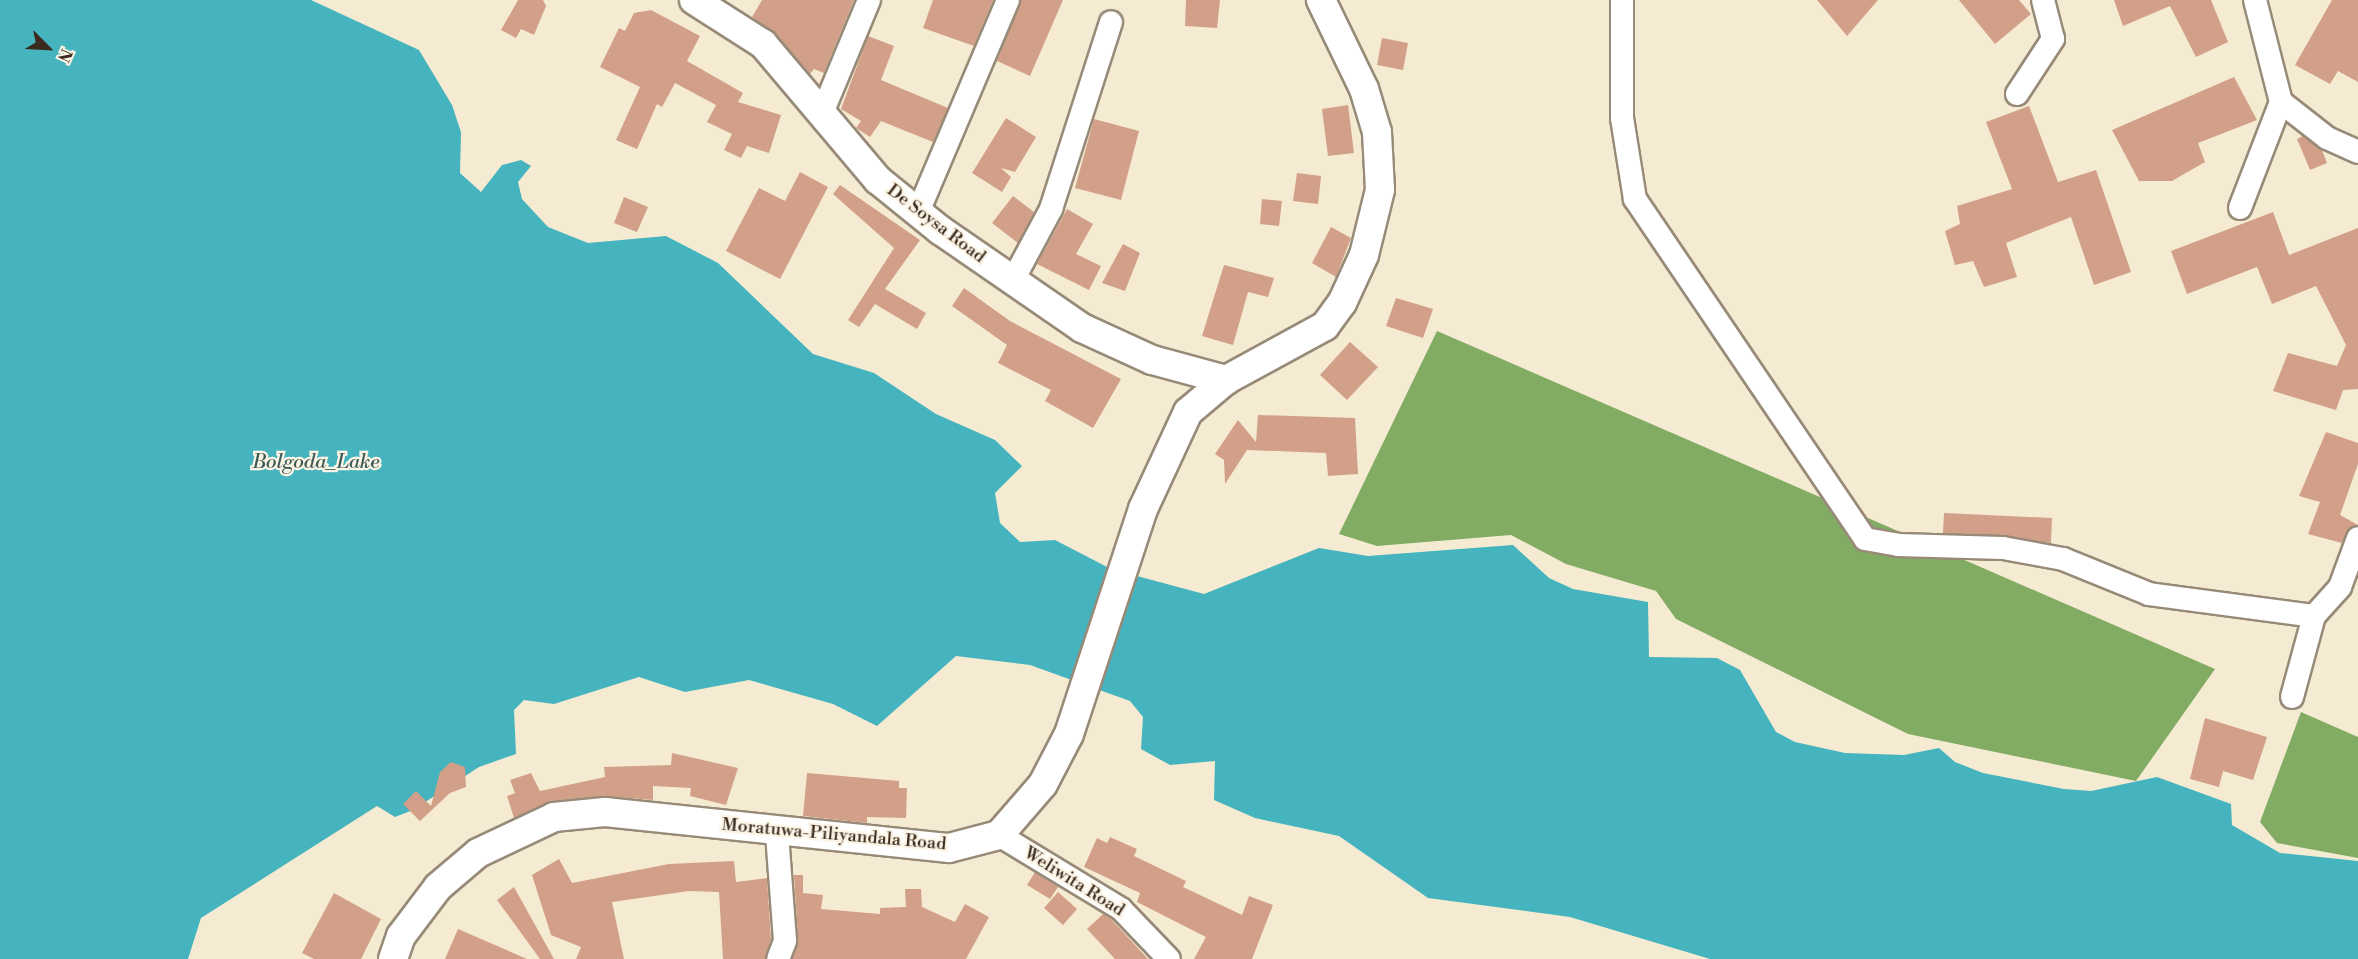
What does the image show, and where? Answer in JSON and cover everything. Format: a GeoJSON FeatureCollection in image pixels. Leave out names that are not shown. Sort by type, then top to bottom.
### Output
{"type":"FeatureCollection","features":[{"type":"Feature","properties":{"kind":"main road","name":"De Soysa Road"},"geometry":{"type":"LineString","coordinates":[[694,0],[763,44],[878,180],[918,212],[1013,280],[1082,328],[1152,360],[1226,380]]}},
{"type":"Feature","properties":{"kind":"main road"},"geometry":{"type":"LineString","coordinates":[[999,835],[1043,784],[1069,734],[1133,543],[1170,443],[1188,412],[1226,380],[1325,326],[1350,287],[1375,214],[1381,171],[1373,112],[1321,0]]}},
{"type":"Feature","properties":{"kind":"main road","name":"Moratuwa-Piliyandala Road"},"geometry":{"type":"LineString","coordinates":[[393,959],[401,936],[438,887],[478,853],[554,817],[605,812],[777,834],[949,848],[999,835]]}},
{"type":"Feature","properties":{"kind":"street"},"geometry":{"type":"LineString","coordinates":[[822,113],[869,0]]}},
{"type":"Feature","properties":{"kind":"street"},"geometry":{"type":"LineString","coordinates":[[918,212],[1008,0]]}},
{"type":"Feature","properties":{"kind":"street"},"geometry":{"type":"LineString","coordinates":[[1622,0],[1622,118],[1635,200],[1864,539],[1898,545],[2003,548],[2063,559],[2149,594],[2314,616]]}},
{"type":"Feature","properties":{"kind":"street"},"geometry":{"type":"LineString","coordinates":[[2017,94],[2053,39],[2043,0]]}},
{"type":"Feature","properties":{"kind":"street"},"geometry":{"type":"LineString","coordinates":[[2240,208],[2281,102],[2255,0]]}},
{"type":"Feature","properties":{"kind":"street"},"geometry":{"type":"LineString","coordinates":[[1013,280],[1051,209],[1111,22]]}},
{"type":"Feature","properties":{"kind":"street"},"geometry":{"type":"LineString","coordinates":[[2281,102],[2327,138],[2358,153]]}},
{"type":"Feature","properties":{"kind":"street"},"geometry":{"type":"LineString","coordinates":[[2292,697],[2314,616],[2349,590],[2358,538]]}},
{"type":"Feature","properties":{"kind":"street"},"geometry":{"type":"LineString","coordinates":[[777,834],[785,941],[778,959]]}},
{"type":"Feature","properties":{"kind":"street","name":"Weliwita Road"},"geometry":{"type":"LineString","coordinates":[[999,835],[1121,909],[1170,959]]}},
{"type":"Feature","properties":{"kind":"green space"},"geometry":{"type":"Polygon","coordinates":[[[1437,331],[2215,669],[2136,781],[1908,734],[1676,619],[1656,591],[1566,564],[1511,535],[1377,546],[1339,534],[1437,331]]]}},
{"type":"Feature","properties":{"kind":"green space"},"geometry":{"type":"Polygon","coordinates":[[[2301,712],[2358,737],[2358,858],[2277,843],[2260,822],[2301,712]]]}},
{"type":"Feature","properties":{"kind":"water","name":"Bolgoda_Lake"},"geometry":{"type":"Polygon","coordinates":[[[0,0],[311,0],[419,50],[452,105],[461,132],[460,173],[481,192],[502,165],[521,160],[531,166],[518,182],[522,199],[548,227],[588,243],[666,236],[718,263],[813,354],[874,373],[936,414],[995,440],[1022,466],[995,493],[1000,523],[1020,542],[1055,540],[1111,569],[1204,594],[1319,548],[1368,556],[1513,545],[1549,578],[1573,589],[1648,602],[1649,657],[1717,658],[1740,670],[1776,732],[1795,742],[1845,753],[1904,755],[1939,748],[1955,762],[1983,773],[2064,789],[2091,791],[2157,777],[2231,804],[2232,825],[2280,853],[2358,861],[2358,959],[1710,959],[1570,917],[1428,898],[1339,836],[1255,818],[1214,800],[1215,761],[1170,765],[1141,749],[1143,717],[1130,701],[1030,665],[956,656],[877,726],[833,704],[749,680],[685,692],[639,677],[554,704],[524,700],[514,710],[516,754],[479,767],[413,810],[395,817],[377,806],[201,918],[188,959],[0,959],[0,0]]]}},
{"type":"Feature","properties":{"kind":"building"},"geometry":{"type":"Polygon","coordinates":[[[518,0],[543,0],[546,6],[534,35],[521,29],[516,38],[501,30],[518,0]]]}},
{"type":"Feature","properties":{"kind":"building"},"geometry":{"type":"Polygon","coordinates":[[[762,0],[854,0],[824,73],[814,69],[810,74],[775,33],[752,17],[762,0]]]}},
{"type":"Feature","properties":{"kind":"building"},"geometry":{"type":"Polygon","coordinates":[[[933,0],[993,0],[974,46],[923,28],[933,0]]]}},
{"type":"Feature","properties":{"kind":"building"},"geometry":{"type":"Polygon","coordinates":[[[1021,0],[1063,0],[1030,76],[997,61],[1021,0]]]}},
{"type":"Feature","properties":{"kind":"building"},"geometry":{"type":"Polygon","coordinates":[[[1186,0],[1220,0],[1217,28],[1185,26],[1186,0]]]}},
{"type":"Feature","properties":{"kind":"building"},"geometry":{"type":"Polygon","coordinates":[[[1817,0],[1878,0],[1847,36],[1817,0]]]}},
{"type":"Feature","properties":{"kind":"building"},"geometry":{"type":"Polygon","coordinates":[[[1959,0],[2019,0],[2031,14],[1995,44],[1959,0]]]}},
{"type":"Feature","properties":{"kind":"building"},"geometry":{"type":"Polygon","coordinates":[[[2114,0],[2211,0],[2228,42],[2196,57],[2170,6],[2123,26],[2114,0]]]}},
{"type":"Feature","properties":{"kind":"building"},"geometry":{"type":"Polygon","coordinates":[[[2332,0],[2358,0],[2358,82],[2338,71],[2330,84],[2295,65],[2332,0]]]}},
{"type":"Feature","properties":{"kind":"building"},"geometry":{"type":"Polygon","coordinates":[[[651,10],[700,36],[687,61],[743,93],[738,102],[781,115],[769,153],[747,146],[741,158],[724,150],[732,134],[707,122],[716,105],[675,83],[662,107],[657,104],[637,149],[616,140],[640,87],[600,67],[619,28],[625,31],[634,13],[651,10]]]}},
{"type":"Feature","properties":{"kind":"building"},"geometry":{"type":"Polygon","coordinates":[[[868,36],[894,46],[881,80],[948,108],[933,142],[881,121],[870,137],[856,128],[861,121],[841,109],[868,36]]]}},
{"type":"Feature","properties":{"kind":"building"},"geometry":{"type":"Polygon","coordinates":[[[1382,38],[1408,43],[1403,70],[1377,65],[1382,38]]]}},
{"type":"Feature","properties":{"kind":"building"},"geometry":{"type":"Polygon","coordinates":[[[2234,77],[2257,120],[2198,143],[2205,162],[2172,181],[2139,181],[2112,130],[2234,77]]]}},
{"type":"Feature","properties":{"kind":"building"},"geometry":{"type":"Polygon","coordinates":[[[1348,105],[1354,153],[1328,156],[1322,109],[1348,105]]]}},
{"type":"Feature","properties":{"kind":"building"},"geometry":{"type":"Polygon","coordinates":[[[2029,106],[2058,182],[2096,170],[2131,272],[2094,285],[2071,217],[2006,243],[2017,277],[1984,287],[1973,261],[1955,265],[1945,231],[1960,224],[1957,206],[2012,189],[1986,122],[2029,106]]]}},
{"type":"Feature","properties":{"kind":"building"},"geometry":{"type":"Polygon","coordinates":[[[1006,118],[1036,137],[1015,172],[1001,168],[1011,177],[1002,192],[972,173],[1006,118]]]}},
{"type":"Feature","properties":{"kind":"building"},"geometry":{"type":"Polygon","coordinates":[[[1094,119],[1139,131],[1121,200],[1075,188],[1094,119]]]}},
{"type":"Feature","properties":{"kind":"building"},"geometry":{"type":"Polygon","coordinates":[[[2303,136],[2322,150],[2327,163],[2310,170],[2297,139],[2303,136]]]}},
{"type":"Feature","properties":{"kind":"building"},"geometry":{"type":"Polygon","coordinates":[[[800,172],[828,187],[780,279],[726,251],[759,188],[785,201],[800,172]]]}},
{"type":"Feature","properties":{"kind":"building"},"geometry":{"type":"Polygon","coordinates":[[[1297,173],[1321,176],[1318,204],[1293,201],[1297,173]]]}},
{"type":"Feature","properties":{"kind":"building"},"geometry":{"type":"Polygon","coordinates":[[[840,185],[920,240],[885,289],[926,313],[917,329],[875,304],[859,327],[848,320],[894,248],[833,194],[840,185]]]}},
{"type":"Feature","properties":{"kind":"building"},"geometry":{"type":"Polygon","coordinates":[[[1013,196],[1034,212],[1018,243],[992,223],[1013,196]]]}},
{"type":"Feature","properties":{"kind":"building"},"geometry":{"type":"Polygon","coordinates":[[[624,197],[648,207],[637,232],[614,223],[624,197]]]}},
{"type":"Feature","properties":{"kind":"building"},"geometry":{"type":"Polygon","coordinates":[[[1262,199],[1282,201],[1279,226],[1260,224],[1262,199]]]}},
{"type":"Feature","properties":{"kind":"building"},"geometry":{"type":"Polygon","coordinates":[[[1067,209],[1093,224],[1076,254],[1101,266],[1089,290],[1037,264],[1067,209]]]}},
{"type":"Feature","properties":{"kind":"building"},"geometry":{"type":"Polygon","coordinates":[[[2273,212],[2289,255],[2358,228],[2358,389],[2343,390],[2336,410],[2273,391],[2288,353],[2337,366],[2346,345],[2316,286],[2272,304],[2257,267],[2187,294],[2171,251],[2273,212]]]}},
{"type":"Feature","properties":{"kind":"building"},"geometry":{"type":"Polygon","coordinates":[[[1331,227],[1351,238],[1336,277],[1312,263],[1331,227]]]}},
{"type":"Feature","properties":{"kind":"building"},"geometry":{"type":"Polygon","coordinates":[[[1123,244],[1140,253],[1125,291],[1102,283],[1123,244]]]}},
{"type":"Feature","properties":{"kind":"building"},"geometry":{"type":"Polygon","coordinates":[[[1224,265],[1274,278],[1268,297],[1248,292],[1233,345],[1202,336],[1224,265]]]}},
{"type":"Feature","properties":{"kind":"building"},"geometry":{"type":"Polygon","coordinates":[[[964,288],[1010,321],[1121,379],[1093,428],[1045,401],[1051,390],[998,363],[1007,345],[952,306],[964,288]]]}},
{"type":"Feature","properties":{"kind":"building"},"geometry":{"type":"Polygon","coordinates":[[[1396,298],[1433,309],[1423,338],[1386,326],[1396,298]]]}},
{"type":"Feature","properties":{"kind":"building"},"geometry":{"type":"Polygon","coordinates":[[[1350,342],[1378,367],[1347,400],[1320,375],[1350,342]]]}},
{"type":"Feature","properties":{"kind":"building"},"geometry":{"type":"Polygon","coordinates":[[[1258,415],[1355,418],[1358,474],[1328,476],[1326,453],[1247,450],[1225,484],[1224,460],[1215,454],[1238,420],[1256,442],[1258,415]]]}},
{"type":"Feature","properties":{"kind":"building"},"geometry":{"type":"Polygon","coordinates":[[[2326,432],[2358,443],[2358,464],[2340,515],[2358,525],[2349,528],[2342,543],[2308,534],[2320,502],[2299,496],[2326,432]]]}},
{"type":"Feature","properties":{"kind":"building"},"geometry":{"type":"Polygon","coordinates":[[[1944,513],[2052,518],[2051,543],[1943,533],[1944,513]]]}},
{"type":"Feature","properties":{"kind":"building"},"geometry":{"type":"Polygon","coordinates":[[[2205,718],[2267,737],[2253,780],[2223,771],[2219,787],[2190,779],[2205,718]]]}},
{"type":"Feature","properties":{"kind":"building"},"geometry":{"type":"Polygon","coordinates":[[[672,753],[738,768],[726,805],[690,796],[691,788],[653,786],[653,800],[604,796],[552,801],[514,818],[507,796],[515,793],[510,780],[531,773],[540,791],[605,777],[604,767],[671,765],[672,753]]]}},
{"type":"Feature","properties":{"kind":"building"},"geometry":{"type":"Polygon","coordinates":[[[451,762],[465,767],[466,787],[450,793],[420,821],[403,804],[416,791],[431,806],[440,772],[451,762]]]}},
{"type":"Feature","properties":{"kind":"building"},"geometry":{"type":"Polygon","coordinates":[[[807,773],[899,781],[899,788],[907,788],[906,818],[867,817],[867,823],[803,816],[807,773]]]}},
{"type":"Feature","properties":{"kind":"building"},"geometry":{"type":"Polygon","coordinates":[[[1110,837],[1137,849],[1134,856],[1186,881],[1183,887],[1242,915],[1249,896],[1273,905],[1252,959],[1194,959],[1206,937],[1137,902],[1140,893],[1084,867],[1097,838],[1107,843],[1110,837]]]}},
{"type":"Feature","properties":{"kind":"building"},"geometry":{"type":"Polygon","coordinates":[[[559,859],[572,883],[669,864],[734,861],[736,882],[767,878],[771,939],[765,959],[723,959],[719,892],[689,891],[612,902],[624,959],[576,959],[581,947],[551,935],[532,875],[559,859]]]}},
{"type":"Feature","properties":{"kind":"building"},"geometry":{"type":"Polygon","coordinates":[[[1035,872],[1058,887],[1050,899],[1027,885],[1035,872]]]}},
{"type":"Feature","properties":{"kind":"building"},"geometry":{"type":"Polygon","coordinates":[[[794,875],[803,875],[803,893],[823,895],[821,909],[880,914],[880,908],[906,907],[905,889],[921,889],[922,907],[955,922],[965,904],[989,917],[966,959],[792,959],[798,940],[794,875]]]}},
{"type":"Feature","properties":{"kind":"building"},"geometry":{"type":"Polygon","coordinates":[[[514,887],[554,959],[540,959],[497,900],[514,887]]]}},
{"type":"Feature","properties":{"kind":"building"},"geometry":{"type":"Polygon","coordinates":[[[1058,892],[1077,909],[1063,925],[1044,908],[1058,892]]]}},
{"type":"Feature","properties":{"kind":"building"},"geometry":{"type":"Polygon","coordinates":[[[334,893],[381,919],[361,959],[314,959],[302,953],[334,893]]]}},
{"type":"Feature","properties":{"kind":"building"},"geometry":{"type":"Polygon","coordinates":[[[1103,914],[1111,919],[1148,959],[1115,959],[1087,929],[1103,914]]]}},
{"type":"Feature","properties":{"kind":"building"},"geometry":{"type":"Polygon","coordinates":[[[458,929],[527,959],[445,959],[458,929]]]}}]}
